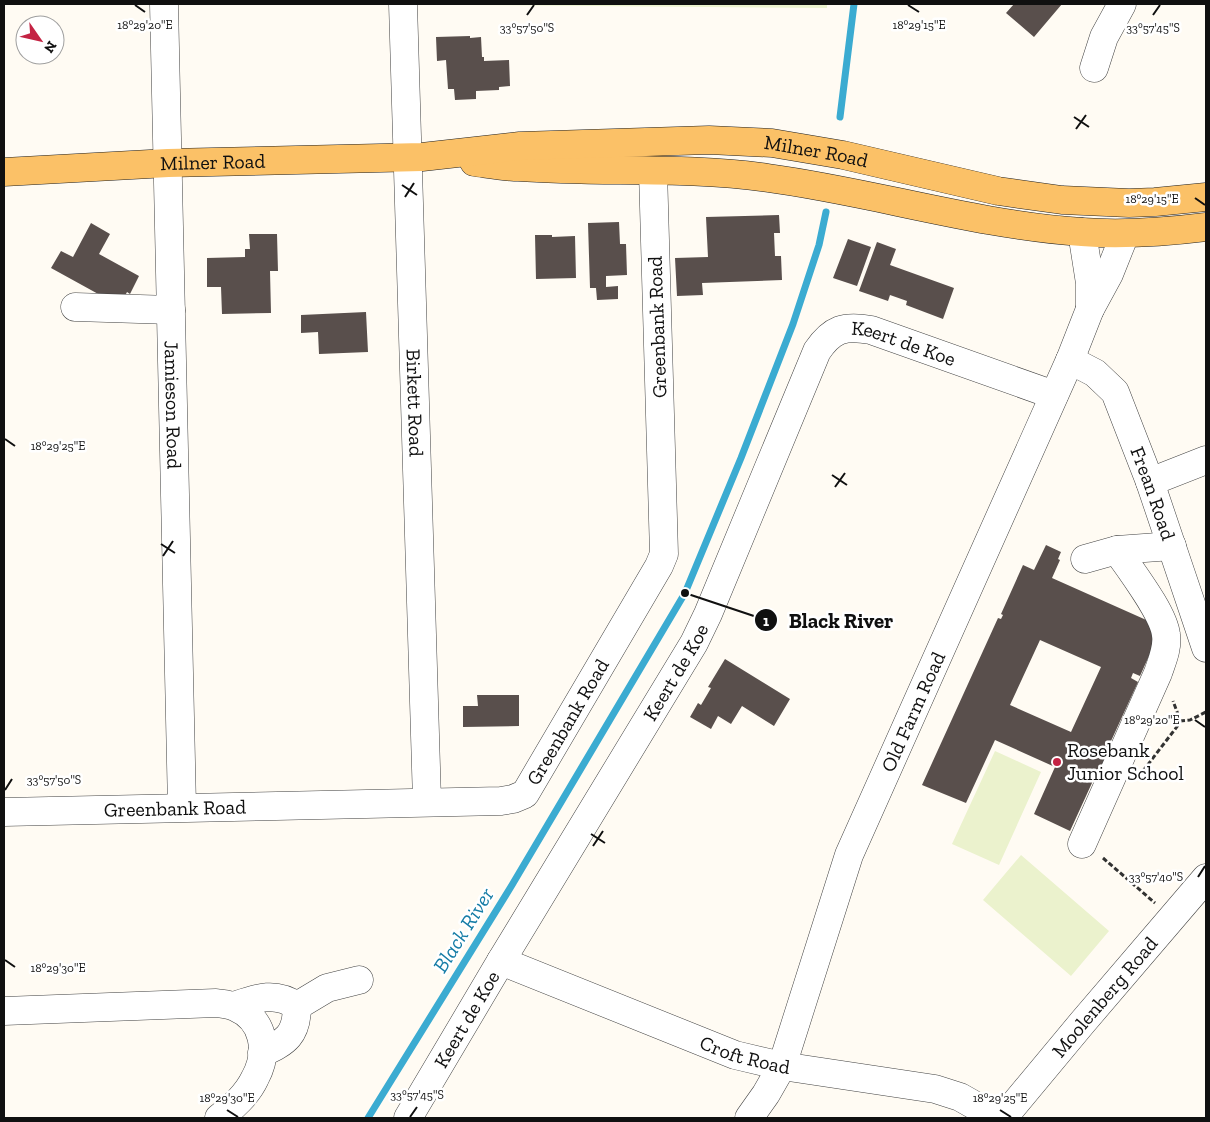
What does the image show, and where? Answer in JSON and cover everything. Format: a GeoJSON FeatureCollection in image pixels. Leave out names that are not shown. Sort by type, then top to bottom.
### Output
{"type":"FeatureCollection","features":[{"type":"Feature","properties":{"kind":"main road","name":"Milner Road"},"geometry":{"type":"LineString","coordinates":[[4,172],[168,163],[415,157],[520,146],[709,140],[772,143],[843,155],[1026,196],[1062,200],[1129,203],[1206,197]]}},
{"type":"Feature","properties":{"kind":"main road","name":"Milner Road"},"geometry":{"type":"LineString","coordinates":[[415,157],[518,168],[653,171],[767,177],[989,220],[1082,232],[1124,234],[1206,227]]}},
{"type":"Feature","properties":{"kind":"street","name":"Jamieson Road"},"geometry":{"type":"LineString","coordinates":[[164,4],[182,807]]}},
{"type":"Feature","properties":{"kind":"street","name":"Birkett Road"},"geometry":{"type":"LineString","coordinates":[[403,4],[415,157],[427,802]]}},
{"type":"Feature","properties":{"kind":"street"},"geometry":{"type":"LineString","coordinates":[[1094,68],[1104,37],[1122,4]]}},
{"type":"Feature","properties":{"kind":"street","name":"Greenbank Road"},"geometry":{"type":"LineString","coordinates":[[4,812],[501,801],[525,794],[654,575],[664,554],[653,171]]}},
{"type":"Feature","properties":{"kind":"street","name":"Old Farm Road"},"geometry":{"type":"LineString","coordinates":[[1082,232],[1090,283],[1090,309]]}},
{"type":"Feature","properties":{"kind":"street","name":"Old Farm Road"},"geometry":{"type":"LineString","coordinates":[[749,1118],[782,1066],[849,855],[1070,360],[1090,309],[1109,274],[1124,234]]}},
{"type":"Feature","properties":{"kind":"street"},"geometry":{"type":"LineString","coordinates":[[75,308],[171,310]]}},
{"type":"Feature","properties":{"kind":"street","name":"Keert de Koe"},"geometry":{"type":"LineString","coordinates":[[408,1118],[694,643],[708,614],[817,351],[825,339],[840,329],[856,327],[871,330],[1054,395]]}},
{"type":"Feature","properties":{"kind":"street","name":"Frean Road"},"geometry":{"type":"LineString","coordinates":[[1070,360],[1095,373],[1115,392],[1150,482],[1206,648]]}},
{"type":"Feature","properties":{"kind":"street"},"geometry":{"type":"LineString","coordinates":[[1150,482],[1206,460]]}},
{"type":"Feature","properties":{"kind":"street"},"geometry":{"type":"LineString","coordinates":[[1085,559],[1117,550],[1172,546]]}},
{"type":"Feature","properties":{"kind":"street"},"geometry":{"type":"LineString","coordinates":[[1083,843],[1158,673],[1166,646],[1166,633],[1155,608],[1117,550]]}},
{"type":"Feature","properties":{"kind":"street","name":"Moolenberg Road"},"geometry":{"type":"LineString","coordinates":[[1002,1118],[1206,878]]}},
{"type":"Feature","properties":{"kind":"street","name":"Croft Road"},"geometry":{"type":"LineString","coordinates":[[501,961],[735,1055],[782,1066],[935,1089],[960,1098],[997,1118]]}},
{"type":"Feature","properties":{"kind":"street"},"geometry":{"type":"LineString","coordinates":[[297,1006],[327,988],[359,980]]}},
{"type":"Feature","properties":{"kind":"street"},"geometry":{"type":"LineString","coordinates":[[234,1006],[254,999],[271,997],[284,998],[297,1006]]}},
{"type":"Feature","properties":{"kind":"street"},"geometry":{"type":"LineString","coordinates":[[4,1011],[216,1003],[234,1006],[248,1015],[259,1029],[264,1045],[261,1064],[255,1079],[243,1096],[219,1118]]}},
{"type":"Feature","properties":{"kind":"street"},"geometry":{"type":"LineString","coordinates":[[262,1053],[282,1044],[289,1036],[295,1026],[297,1006]]}},
{"type":"Feature","properties":{"kind":"path"},"geometry":{"type":"LineString","coordinates":[[1139,775],[1177,728],[1180,721],[1170,692]]}},
{"type":"Feature","properties":{"kind":"path"},"geometry":{"type":"LineString","coordinates":[[1180,721],[1190,720],[1206,712]]}},
{"type":"Feature","properties":{"kind":"path"},"geometry":{"type":"LineString","coordinates":[[1083,843],[1172,918]]}},
{"type":"Feature","properties":{"kind":"green space"},"geometry":{"type":"Polygon","coordinates":[[[827,4],[827,8],[465,5],[827,4]]]}},
{"type":"Feature","properties":{"kind":"green space"},"geometry":{"type":"Polygon","coordinates":[[[995,751],[1041,772],[999,865],[952,844],[995,751]]]}},
{"type":"Feature","properties":{"kind":"green space"},"geometry":{"type":"Polygon","coordinates":[[[1021,855],[1109,931],[1071,976],[983,900],[1021,855]]]}},
{"type":"Feature","properties":{"kind":"building"},"geometry":{"type":"Polygon","coordinates":[[[1014,4],[1062,4],[1034,37],[1006,13],[1014,4]]]}},
{"type":"Feature","properties":{"kind":"building"},"geometry":{"type":"Polygon","coordinates":[[[470,36],[470,38],[481,37],[484,61],[509,60],[510,86],[499,87],[499,90],[476,91],[476,99],[455,100],[454,89],[448,89],[446,60],[437,61],[436,37],[470,36]]]}},
{"type":"Feature","properties":{"kind":"building"},"geometry":{"type":"Polygon","coordinates":[[[779,215],[780,233],[774,233],[775,256],[781,256],[782,280],[702,283],[703,295],[677,296],[675,258],[708,257],[706,217],[779,215]]]}},
{"type":"Feature","properties":{"kind":"building"},"geometry":{"type":"Polygon","coordinates":[[[619,222],[620,244],[626,244],[627,275],[606,276],[606,287],[618,286],[618,299],[597,300],[596,288],[590,288],[588,223],[619,222]]]}},
{"type":"Feature","properties":{"kind":"building"},"geometry":{"type":"Polygon","coordinates":[[[91,223],[110,234],[99,254],[139,276],[130,294],[127,292],[120,306],[51,268],[61,251],[73,257],[91,223]]]}},
{"type":"Feature","properties":{"kind":"building"},"geometry":{"type":"Polygon","coordinates":[[[249,234],[277,234],[278,271],[270,271],[271,313],[222,314],[221,287],[207,287],[207,258],[245,257],[245,249],[250,249],[249,234]]]}},
{"type":"Feature","properties":{"kind":"building"},"geometry":{"type":"Polygon","coordinates":[[[535,235],[552,235],[552,237],[575,236],[576,278],[536,279],[535,235]]]}},
{"type":"Feature","properties":{"kind":"building"},"geometry":{"type":"Polygon","coordinates":[[[848,239],[871,247],[857,286],[833,278],[848,239]]]}},
{"type":"Feature","properties":{"kind":"building"},"geometry":{"type":"Polygon","coordinates":[[[877,242],[896,249],[890,265],[954,288],[943,319],[906,305],[907,301],[890,295],[888,301],[859,291],[877,242]]]}},
{"type":"Feature","properties":{"kind":"building"},"geometry":{"type":"Polygon","coordinates":[[[366,312],[368,352],[319,354],[318,332],[301,333],[301,315],[366,312]]]}},
{"type":"Feature","properties":{"kind":"building"},"geometry":{"type":"Polygon","coordinates":[[[1046,545],[1061,552],[1058,559],[1060,560],[1052,578],[1162,627],[1140,676],[1133,673],[1131,678],[1138,682],[1106,752],[1114,756],[1105,776],[1097,772],[1070,831],[1034,814],[1055,767],[995,740],[966,803],[922,785],[998,618],[1001,619],[1003,615],[1001,614],[1023,565],[1034,570],[1046,545]],[[1040,640],[1010,705],[1071,732],[1101,667],[1040,640]]]}},
{"type":"Feature","properties":{"kind":"building"},"geometry":{"type":"Polygon","coordinates":[[[725,659],[790,699],[774,726],[742,706],[731,724],[718,716],[711,729],[690,717],[698,703],[701,705],[711,688],[708,687],[725,659]]]}},
{"type":"Feature","properties":{"kind":"building"},"geometry":{"type":"Polygon","coordinates":[[[477,695],[519,695],[519,726],[463,727],[463,706],[478,706],[477,695]]]}},
{"type":"Feature","properties":{"kind":"waterway","name":"Black River"},"geometry":{"type":"LineString","coordinates":[[840,117],[854,4]]}},
{"type":"Feature","properties":{"kind":"waterway","name":"Black River"},"geometry":{"type":"LineString","coordinates":[[368,1118],[512,885],[685,593],[741,458],[793,324],[819,245],[826,212]]}},
{"type":"Feature","properties":{"kind":"place","name":"Black River"},"geometry":{"type":"Point","coordinates":[685,593]}},
{"type":"Feature","properties":{"kind":"place","name":"Rosebank Junior School"},"geometry":{"type":"Point","coordinates":[1057,762]}}]}
